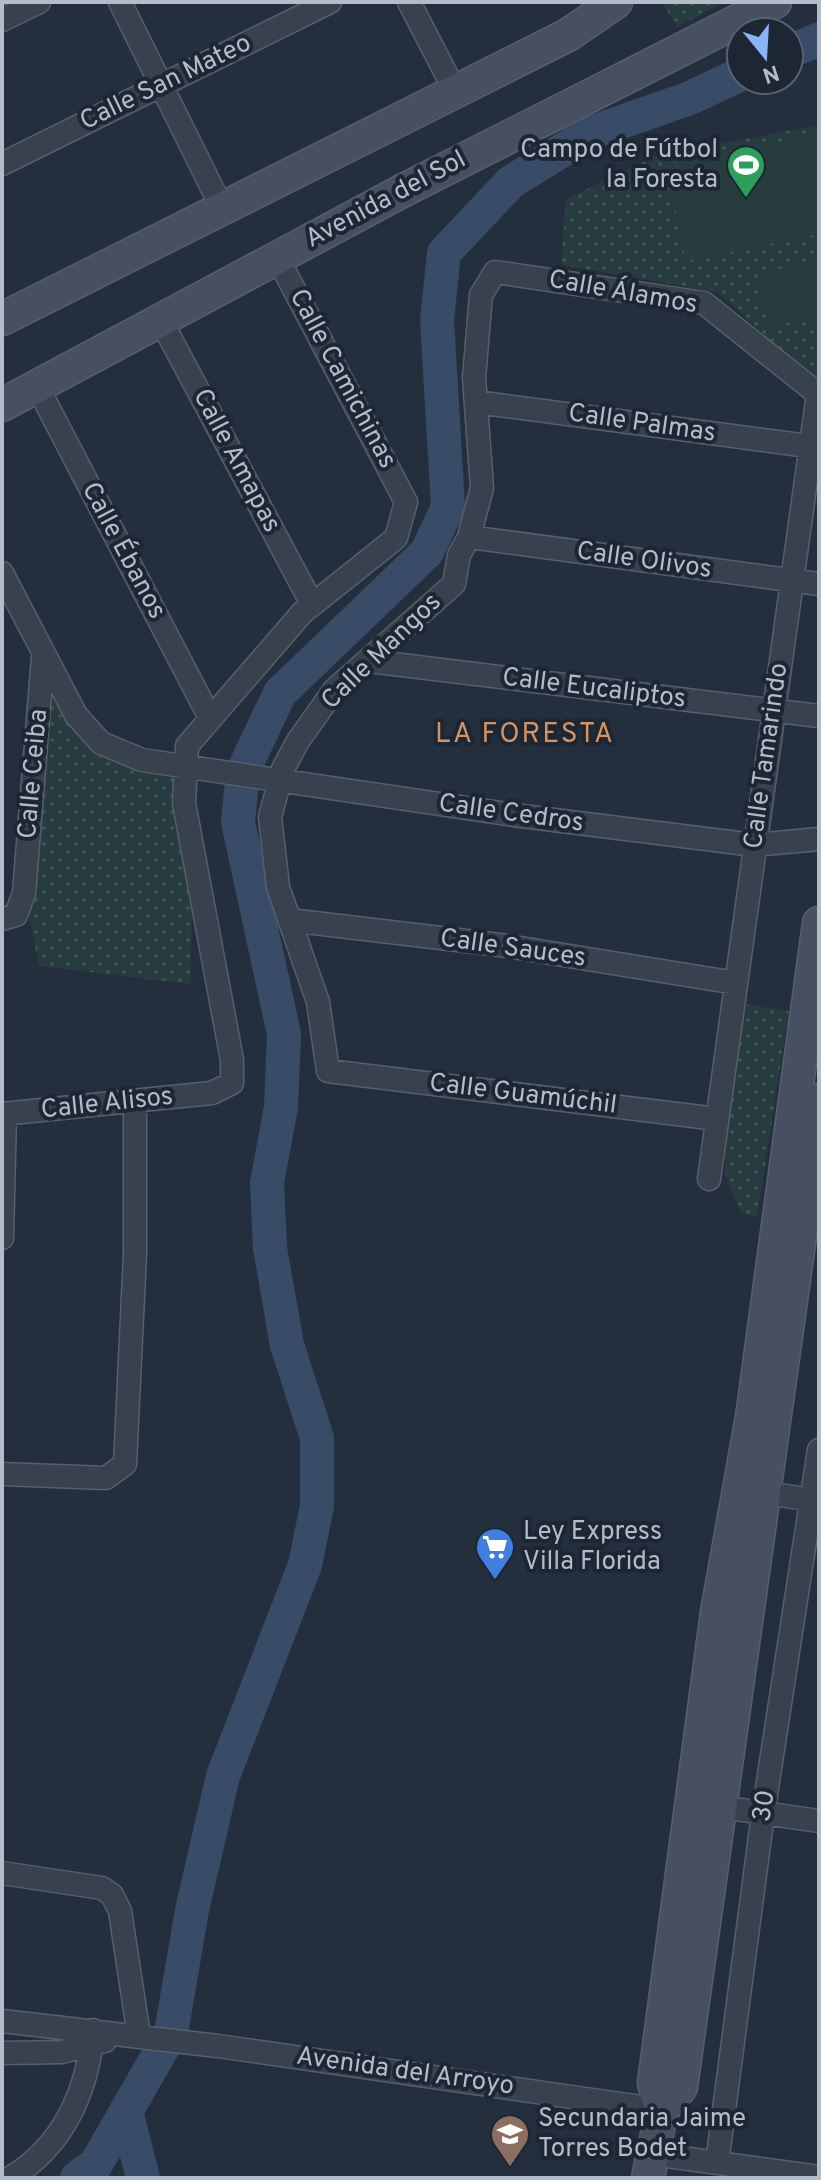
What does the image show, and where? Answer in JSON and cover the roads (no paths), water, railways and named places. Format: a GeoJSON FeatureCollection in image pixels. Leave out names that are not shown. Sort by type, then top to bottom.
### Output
{"type":"FeatureCollection","features":[{"type":"Feature","properties":{"kind":"street"},"geometry":{"type":"LineString","coordinates":[[2,20],[39,2]]}},
{"type":"Feature","properties":{"kind":"street"},"geometry":{"type":"LineString","coordinates":[[120,2],[222,208]]}},
{"type":"Feature","properties":{"kind":"street","name":"Calle San Mateo"},"geometry":{"type":"LineString","coordinates":[[2,164],[330,2]]}},
{"type":"Feature","properties":{"kind":"street"},"geometry":{"type":"LineString","coordinates":[[409,2],[455,91]]}},
{"type":"Feature","properties":{"kind":"street"},"geometry":{"type":"LineString","coordinates":[[2,319],[568,35],[616,2]]}},
{"type":"Feature","properties":{"kind":"street","name":"Avenida del Sol"},"geometry":{"type":"LineString","coordinates":[[2,405],[277,257],[775,2]]}},
{"type":"Feature","properties":{"kind":"street","name":"Calle Camichinas"},"geometry":{"type":"LineString","coordinates":[[277,257],[406,502],[396,538],[312,604]]}},
{"type":"Feature","properties":{"kind":"street","name":"Calle Álamos"},"geometry":{"type":"LineString","coordinates":[[495,272],[704,303],[818,394]]}},
{"type":"Feature","properties":{"kind":"street","name":"Calle Mangos"},"geometry":{"type":"LineString","coordinates":[[328,1071],[318,1002],[278,887],[270,817],[271,781],[335,689],[454,584],[459,555],[469,537],[482,488],[474,378],[481,295],[495,272]]}},
{"type":"Feature","properties":{"kind":"street","name":"Calle Amapas"},"geometry":{"type":"LineString","coordinates":[[160,319],[312,604]]}},
{"type":"Feature","properties":{"kind":"street","name":"Calle Ébanos"},"geometry":{"type":"LineString","coordinates":[[37,386],[209,716]]}},
{"type":"Feature","properties":{"kind":"street","name":"Calle Tamarindo"},"geometry":{"type":"LineString","coordinates":[[709,1179],[775,711],[808,446],[818,394]]}},
{"type":"Feature","properties":{"kind":"street","name":"Calle Palmas"},"geometry":{"type":"LineString","coordinates":[[476,402],[808,446]]}},
{"type":"Feature","properties":{"kind":"street","name":"Calle Olivos"},"geometry":{"type":"LineString","coordinates":[[469,537],[819,584]]}},
{"type":"Feature","properties":{"kind":"street","name":"Calle Ceiba"},"geometry":{"type":"LineString","coordinates":[[2,573],[76,715],[101,743],[142,760],[194,770]]}},
{"type":"Feature","properties":{"kind":"street"},"geometry":{"type":"LineString","coordinates":[[194,770],[187,746],[209,716],[312,604]]}},
{"type":"Feature","properties":{"kind":"street","name":"Calle Ceiba"},"geometry":{"type":"LineString","coordinates":[[2,919],[16,915],[24,893],[44,655]]}},
{"type":"Feature","properties":{"kind":"street","name":"Calle Eucaliptos"},"geometry":{"type":"LineString","coordinates":[[369,661],[819,716]]}},
{"type":"Feature","properties":{"kind":"street","name":"Calle Cedros"},"geometry":{"type":"LineString","coordinates":[[194,770],[754,845],[819,839]]}},
{"type":"Feature","properties":{"kind":"street","name":"Calle Alisos"},"geometry":{"type":"LineString","coordinates":[[4,1114],[212,1093],[232,1083],[234,1074],[184,803],[194,770]]}},
{"type":"Feature","properties":{"kind":"street","name":"Calle Sauces"},"geometry":{"type":"LineString","coordinates":[[289,920],[508,946],[736,983]]}},
{"type":"Feature","properties":{"kind":"street"},"geometry":{"type":"LineString","coordinates":[[819,923],[752,1417],[752,1490],[717,1612],[654,2083],[662,2110],[651,2166],[717,2163],[819,2177]]}},
{"type":"Feature","properties":{"kind":"street","name":"Calle Guamúchil"},"geometry":{"type":"LineString","coordinates":[[328,1071],[717,1119]]}},
{"type":"Feature","properties":{"kind":"street"},"geometry":{"type":"LineString","coordinates":[[662,2110],[681,2087],[721,1807],[752,1490],[819,1100]]}},
{"type":"Feature","properties":{"kind":"street"},"geometry":{"type":"LineString","coordinates":[[2,1474],[106,1478],[125,1464],[135,1254],[135,1101]]}},
{"type":"Feature","properties":{"kind":"street"},"geometry":{"type":"LineString","coordinates":[[2,1238],[4,1114]]}},
{"type":"Feature","properties":{"kind":"street","name":"30"},"geometry":{"type":"LineString","coordinates":[[717,2163],[763,1814],[816,1501],[819,1450]]}},
{"type":"Feature","properties":{"kind":"street"},"geometry":{"type":"LineString","coordinates":[[752,1490],[816,1501]]}},
{"type":"Feature","properties":{"kind":"street"},"geometry":{"type":"LineString","coordinates":[[721,1807],[819,1821]]}},
{"type":"Feature","properties":{"kind":"street"},"geometry":{"type":"LineString","coordinates":[[2,1873],[102,1888],[112,1895],[120,1911],[138,2036]]}},
{"type":"Feature","properties":{"kind":"street","name":"Avenida del Arroyo"},"geometry":{"type":"LineString","coordinates":[[2,2021],[93,2037],[138,2036],[186,2042],[662,2110]]}},
{"type":"Feature","properties":{"kind":"street"},"geometry":{"type":"LineString","coordinates":[[2,2053],[62,2052],[93,2037]]}},
{"type":"Feature","properties":{"kind":"street"},"geometry":{"type":"LineString","coordinates":[[10,2178],[29,2167],[49,2148],[73,2110],[87,2077],[93,2037]]}},
{"type":"Feature","properties":{"kind":"waterway"},"geometry":{"type":"LineString","coordinates":[[805,45],[819,39]]}},
{"type":"Feature","properties":{"kind":"waterway"},"geometry":{"type":"LineString","coordinates":[[77,2178],[96,2164],[171,2033],[192,1910],[223,1776],[305,1565],[317,1506],[317,1438],[287,1345],[270,1248],[267,1183],[281,1107],[284,1034],[238,822],[243,771],[280,693],[427,552],[448,507],[437,320],[444,253],[511,182],[590,133],[690,98],[725,82]]}},
{"type":"Feature","properties":{"kind":"waterway"},"geometry":{"type":"LineString","coordinates":[[126,2111],[143,2178]]}},
{"type":"Feature","properties":{"kind":"place","name":"Campo de Fútbol la Foresta"},"geometry":{"type":"Point","coordinates":[746,199]}},
{"type":"Feature","properties":{"kind":"place","name":"Ley Express Villa Florida"},"geometry":{"type":"Point","coordinates":[495,1581]}},
{"type":"Feature","properties":{"kind":"place","name":"Secundaria Jaime Torres Bodet"},"geometry":{"type":"Point","coordinates":[510,2168]}},
{"type":"Feature","properties":{"kind":"district","name":"LA FORESTA"},"geometry":{"type":"Point","coordinates":[525,735]}}]}
